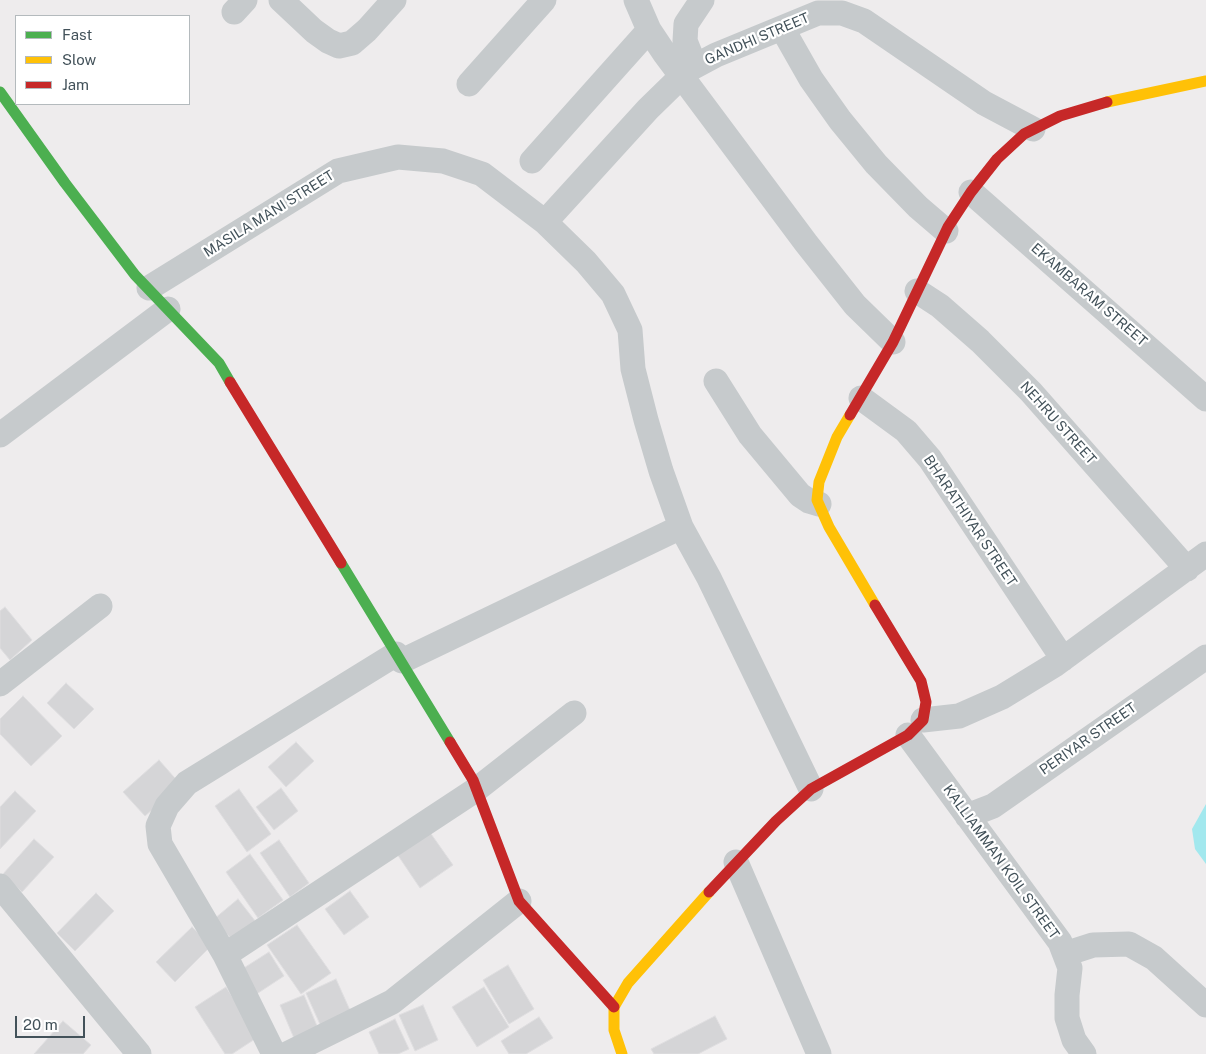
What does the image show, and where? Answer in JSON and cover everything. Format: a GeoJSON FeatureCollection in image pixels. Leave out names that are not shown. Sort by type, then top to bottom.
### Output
{"type":"FeatureCollection","features":[{"type":"Feature","properties":{"kind":"street"},"geometry":{"type":"LineString","coordinates":[[281,0],[314,31],[339,46],[352,43],[367,30],[394,0]]}},
{"type":"Feature","properties":{"kind":"street"},"geometry":{"type":"LineString","coordinates":[[469,84],[544,0]]}},
{"type":"Feature","properties":{"kind":"street"},"geometry":{"type":"LineString","coordinates":[[636,0],[649,30],[665,54],[688,71],[801,236],[855,305],[893,342]]}},
{"type":"Feature","properties":{"kind":"street"},"geometry":{"type":"LineString","coordinates":[[688,71],[684,41],[686,24],[702,0]]}},
{"type":"Feature","properties":{"kind":"street","name":"GANDHI STREET"},"geometry":{"type":"LineString","coordinates":[[545,222],[648,109],[688,71],[716,55],[818,13],[848,7],[864,21],[984,103],[1033,129]]}},
{"type":"Feature","properties":{"kind":"street"},"geometry":{"type":"LineString","coordinates":[[782,28],[810,79],[876,164],[918,207],[946,231]]}},
{"type":"Feature","properties":{"kind":"street"},"geometry":{"type":"LineString","coordinates":[[532,161],[649,30]]}},
{"type":"Feature","properties":{"kind":"street"},"geometry":{"type":"LineString","coordinates":[[915,727],[926,702],[921,681],[829,527],[817,500],[819,482],[838,437],[893,342],[946,231],[971,192],[997,159],[1010,146],[1024,134],[1060,116],[1109,102],[1206,81]]}},
{"type":"Feature","properties":{"kind":"street"},"geometry":{"type":"LineString","coordinates":[[0,92],[129,268],[219,363],[473,780],[519,902],[614,1007]]}},
{"type":"Feature","properties":{"kind":"street","name":"MASILA MANI STREET"},"geometry":{"type":"LineString","coordinates":[[148,288],[338,171],[398,157],[443,161],[482,174],[545,222],[586,262],[613,294],[630,330],[633,369],[646,420],[661,471],[681,527],[709,578],[811,789]]}},
{"type":"Feature","properties":{"kind":"street","name":"EKAMBARAM STREET"},"geometry":{"type":"LineString","coordinates":[[971,192],[1206,399]]}},
{"type":"Feature","properties":{"kind":"street","name":"NEHRU STREET"},"geometry":{"type":"LineString","coordinates":[[917,291],[940,306],[980,341],[1196,562]]}},
{"type":"Feature","properties":{"kind":"street"},"geometry":{"type":"LineString","coordinates":[[0,435],[168,309]]}},
{"type":"Feature","properties":{"kind":"street"},"geometry":{"type":"LineString","coordinates":[[716,381],[750,435],[800,495],[809,501],[819,504]]}},
{"type":"Feature","properties":{"kind":"street","name":"BHARATHIYAR STREET"},"geometry":{"type":"LineString","coordinates":[[860,398],[906,431],[930,459],[1063,659]]}},
{"type":"Feature","properties":{"kind":"street"},"geometry":{"type":"LineString","coordinates":[[274,1054],[225,954],[160,844],[158,826],[167,806],[187,783],[399,658],[681,527]]}},
{"type":"Feature","properties":{"kind":"street"},"geometry":{"type":"LineString","coordinates":[[622,1054],[614,1030],[614,1007],[628,983],[736,862],[811,789],[915,727],[959,716],[1002,697],[1063,659],[1196,562]]}},
{"type":"Feature","properties":{"kind":"street"},"geometry":{"type":"LineString","coordinates":[[0,684],[100,606]]}},
{"type":"Feature","properties":{"kind":"street","name":"PERIYAR STREET"},"geometry":{"type":"LineString","coordinates":[[967,816],[993,806],[1206,657]]}},
{"type":"Feature","properties":{"kind":"street"},"geometry":{"type":"LineString","coordinates":[[225,954],[477,789],[574,713]]}},
{"type":"Feature","properties":{"kind":"street","name":"KALLIAMMAN KOIL STREET"},"geometry":{"type":"LineString","coordinates":[[915,727],[967,816],[1060,942],[1070,968],[1067,1018],[1074,1040],[1084,1054]]}},
{"type":"Feature","properties":{"kind":"street"},"geometry":{"type":"LineString","coordinates":[[736,862],[819,1054]]}},
{"type":"Feature","properties":{"kind":"street"},"geometry":{"type":"LineString","coordinates":[[0,886],[138,1054]]}},
{"type":"Feature","properties":{"kind":"street"},"geometry":{"type":"LineString","coordinates":[[287,1054],[392,1002],[519,902]]}},
{"type":"Feature","properties":{"kind":"street"},"geometry":{"type":"LineString","coordinates":[[1065,954],[1093,945],[1128,944],[1154,958],[1206,1005]]}},
{"type":"Feature","properties":{"kind":"water"},"geometry":{"type":"Polygon","coordinates":[[[1206,804],[1206,864],[1195,849],[1192,829],[1206,804]]]}},
{"type":"Feature","properties":{"kind":"building"},"geometry":{"type":"Polygon","coordinates":[[[5,607],[32,640],[10,660],[0,648],[0,611],[5,607]]]}},
{"type":"Feature","properties":{"kind":"building"},"geometry":{"type":"Polygon","coordinates":[[[66,683],[94,709],[74,729],[47,703],[66,683]]]}},
{"type":"Feature","properties":{"kind":"building"},"geometry":{"type":"Polygon","coordinates":[[[23,696],[62,736],[31,766],[0,734],[0,719],[23,696]]]}},
{"type":"Feature","properties":{"kind":"building"},"geometry":{"type":"Polygon","coordinates":[[[296,742],[314,761],[286,787],[268,767],[296,742]]]}},
{"type":"Feature","properties":{"kind":"building"},"geometry":{"type":"Polygon","coordinates":[[[159,760],[181,785],[145,816],[123,792],[159,760]]]}},
{"type":"Feature","properties":{"kind":"building"},"geometry":{"type":"Polygon","coordinates":[[[281,788],[298,811],[274,830],[256,807],[281,788]]]}},
{"type":"Feature","properties":{"kind":"building"},"geometry":{"type":"Polygon","coordinates":[[[239,789],[271,834],[247,852],[215,806],[239,789]]]}},
{"type":"Feature","properties":{"kind":"building"},"geometry":{"type":"Polygon","coordinates":[[[15,791],[36,811],[0,849],[0,807],[15,791]]]}},
{"type":"Feature","properties":{"kind":"building"},"geometry":{"type":"Polygon","coordinates":[[[429,831],[453,865],[420,888],[397,854],[429,831]]]}},
{"type":"Feature","properties":{"kind":"building"},"geometry":{"type":"Polygon","coordinates":[[[34,839],[54,857],[22,892],[3,874],[34,839]]]}},
{"type":"Feature","properties":{"kind":"building"},"geometry":{"type":"Polygon","coordinates":[[[279,840],[309,883],[290,897],[260,853],[279,840]]]}},
{"type":"Feature","properties":{"kind":"building"},"geometry":{"type":"Polygon","coordinates":[[[250,854],[283,900],[258,918],[226,872],[250,854]]]}},
{"type":"Feature","properties":{"kind":"building"},"geometry":{"type":"Polygon","coordinates":[[[350,891],[369,917],[344,935],[325,909],[350,891]]]}},
{"type":"Feature","properties":{"kind":"building"},"geometry":{"type":"Polygon","coordinates":[[[96,893],[114,911],[75,951],[57,933],[96,893]]]}},
{"type":"Feature","properties":{"kind":"building"},"geometry":{"type":"Polygon","coordinates":[[[238,899],[256,922],[233,941],[214,919],[238,899]]]}},
{"type":"Feature","properties":{"kind":"building"},"geometry":{"type":"Polygon","coordinates":[[[297,925],[331,973],[301,994],[267,945],[297,925]]]}},
{"type":"Feature","properties":{"kind":"building"},"geometry":{"type":"Polygon","coordinates":[[[192,927],[211,946],[175,982],[156,962],[192,927]]]}},
{"type":"Feature","properties":{"kind":"building"},"geometry":{"type":"Polygon","coordinates":[[[269,952],[284,976],[252,997],[236,973],[269,952]]]}},
{"type":"Feature","properties":{"kind":"building"},"geometry":{"type":"Polygon","coordinates":[[[508,965],[534,1009],[509,1024],[483,980],[508,965]]]}},
{"type":"Feature","properties":{"kind":"building"},"geometry":{"type":"Polygon","coordinates":[[[336,979],[353,1017],[323,1031],[306,993],[336,979]]]}},
{"type":"Feature","properties":{"kind":"building"},"geometry":{"type":"Polygon","coordinates":[[[226,987],[258,1037],[232,1054],[225,1054],[195,1007],[226,987]]]}},
{"type":"Feature","properties":{"kind":"building"},"geometry":{"type":"Polygon","coordinates":[[[484,987],[509,1027],[477,1047],[452,1007],[484,987]]]}},
{"type":"Feature","properties":{"kind":"building"},"geometry":{"type":"Polygon","coordinates":[[[304,995],[320,1033],[296,1043],[280,1005],[304,995]]]}},
{"type":"Feature","properties":{"kind":"building"},"geometry":{"type":"Polygon","coordinates":[[[423,1005],[438,1040],[415,1051],[399,1015],[423,1005]]]}},
{"type":"Feature","properties":{"kind":"building"},"geometry":{"type":"Polygon","coordinates":[[[715,1016],[727,1039],[698,1054],[654,1054],[651,1049],[715,1016]]]}},
{"type":"Feature","properties":{"kind":"building"},"geometry":{"type":"Polygon","coordinates":[[[539,1017],[553,1038],[526,1054],[509,1054],[501,1041],[539,1017]]]}},
{"type":"Feature","properties":{"kind":"building"},"geometry":{"type":"Polygon","coordinates":[[[395,1019],[409,1049],[398,1054],[379,1054],[369,1032],[395,1019]]]}},
{"type":"Feature","properties":{"kind":"building"},"geometry":{"type":"Polygon","coordinates":[[[63,1021],[91,1045],[83,1054],[34,1054],[63,1021]]]}},
{"type":"Feature","properties":{"kind":"traffic: fast"},"geometry":{"type":"LineString","coordinates":[[0,92],[65,183],[135,275],[219,363],[230,382]]}},
{"type":"Feature","properties":{"kind":"traffic: fast"},"geometry":{"type":"LineString","coordinates":[[341,563],[450,742]]}},
{"type":"Feature","properties":{"kind":"traffic: slow"},"geometry":{"type":"LineString","coordinates":[[1107,102],[1206,81]]}},
{"type":"Feature","properties":{"kind":"traffic: slow"},"geometry":{"type":"LineString","coordinates":[[850,415],[837,437],[819,482],[817,500],[829,527],[875,605]]}},
{"type":"Feature","properties":{"kind":"traffic: slow"},"geometry":{"type":"LineString","coordinates":[[622,1054],[614,1030],[614,1007],[628,983],[709,892]]}},
{"type":"Feature","properties":{"kind":"traffic: jam"},"geometry":{"type":"LineString","coordinates":[[850,415],[893,342],[948,227],[971,192],[997,159],[1024,134],[1060,116],[1107,102]]}},
{"type":"Feature","properties":{"kind":"traffic: jam"},"geometry":{"type":"LineString","coordinates":[[230,382],[341,563]]}},
{"type":"Feature","properties":{"kind":"traffic: jam"},"geometry":{"type":"LineString","coordinates":[[709,892],[776,821],[811,789],[908,735],[923,720],[926,702],[921,681],[875,605]]}},
{"type":"Feature","properties":{"kind":"traffic: jam"},"geometry":{"type":"LineString","coordinates":[[450,742],[473,780],[519,901],[614,1007]]}}]}
